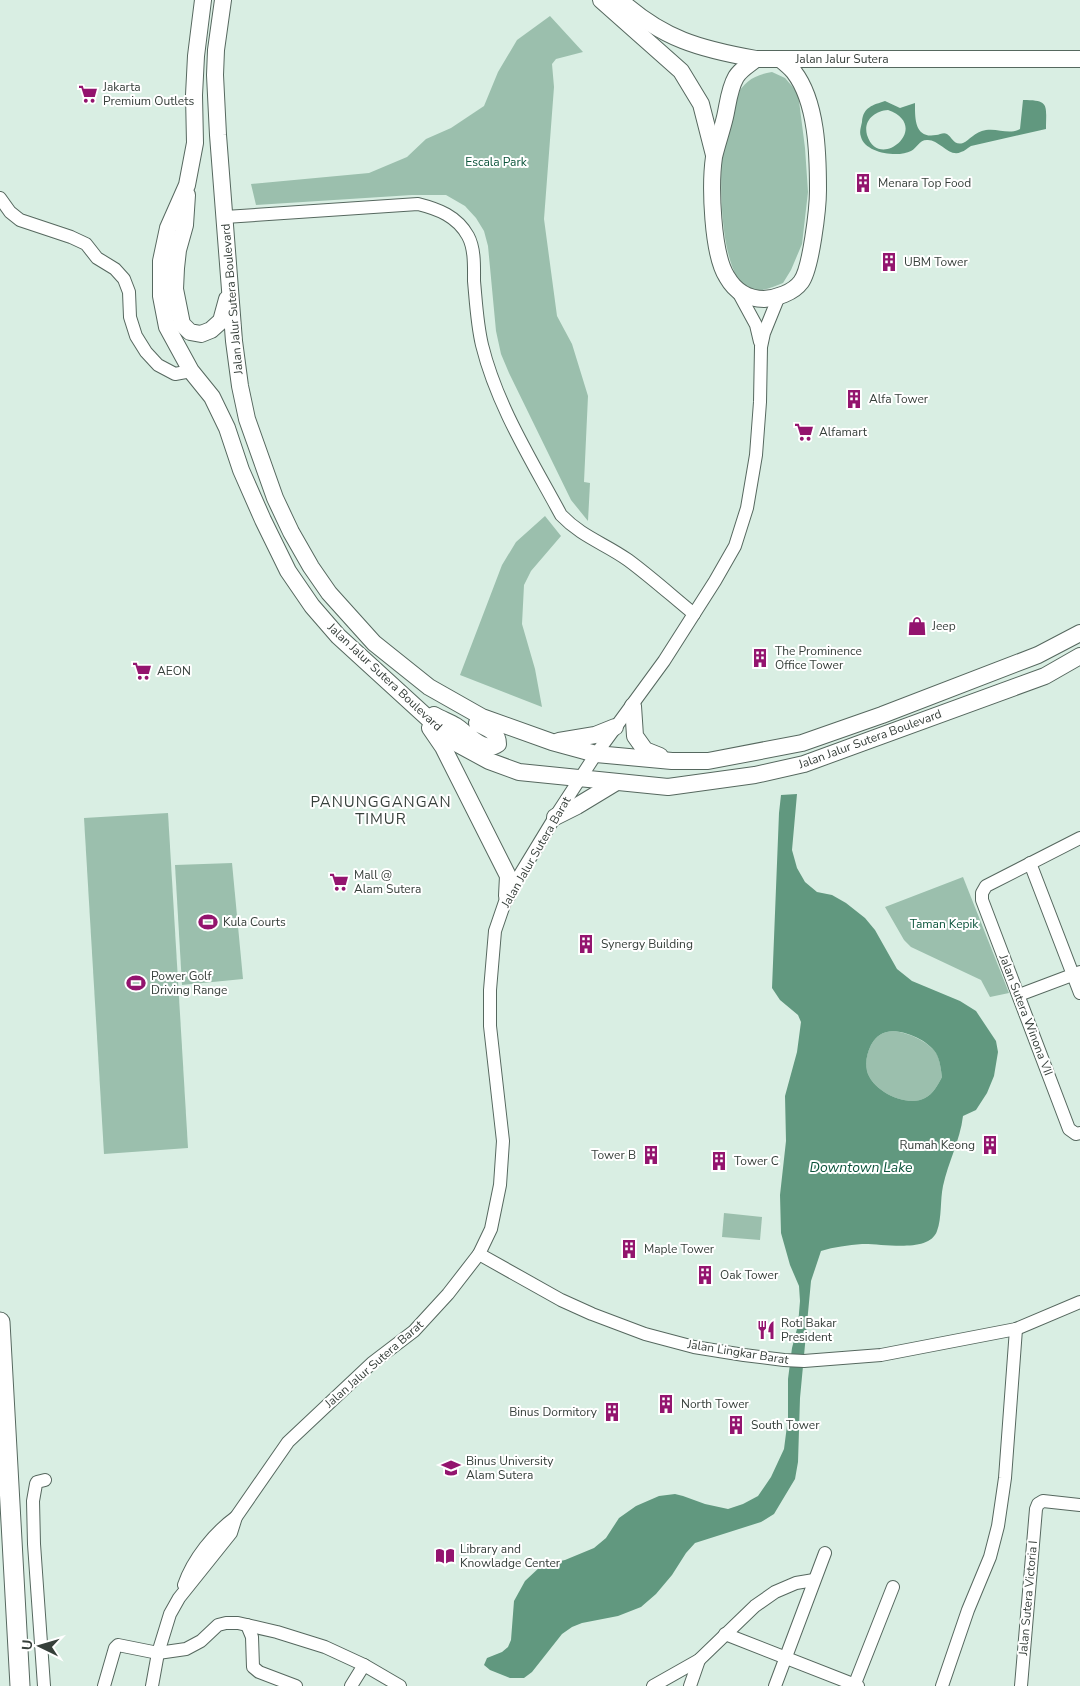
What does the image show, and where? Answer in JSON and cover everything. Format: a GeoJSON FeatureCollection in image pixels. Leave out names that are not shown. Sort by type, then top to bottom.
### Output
{"type":"FeatureCollection","features":[{"type":"Feature","properties":{"kind":"highway"},"geometry":{"type":"LineString","coordinates":[[0,1322],[20,1686]]}},
{"type":"Feature","properties":{"kind":"main road","name":"Jalan Jalur Sutera Boulevard"},"geometry":{"type":"LineString","coordinates":[[203,0],[196,56],[194,96],[195,143],[187,185],[168,228],[161,261],[161,296],[167,327],[191,371],[212,397],[227,428],[241,470],[263,520],[288,571],[312,606],[338,636],[454,742],[489,761],[519,772],[668,787],[755,775],[804,764],[1044,676],[1080,656]]}},
{"type":"Feature","properties":{"kind":"main road","name":"Jalan Jalur Sutera Boulevard"},"geometry":{"type":"LineString","coordinates":[[223,0],[216,50],[215,75],[218,134],[239,377],[247,419],[275,498],[291,532],[329,593],[374,642],[429,687],[482,717],[552,742],[596,754],[672,761],[708,761],[802,743],[882,715],[1038,655],[1080,633]]}},
{"type":"Feature","properties":{"kind":"main road"},"geometry":{"type":"LineString","coordinates":[[601,0],[681,71],[701,104],[714,157]]}},
{"type":"Feature","properties":{"kind":"main road","name":"Jalan Jalur Sutera"},"geometry":{"type":"LineString","coordinates":[[620,0],[648,23],[676,38],[716,52],[756,59],[1080,59]]}},
{"type":"Feature","properties":{"kind":"main road"},"geometry":{"type":"LineString","coordinates":[[714,157],[735,78],[740,71],[756,59]]}},
{"type":"Feature","properties":{"kind":"main road"},"geometry":{"type":"LineString","coordinates":[[737,290],[749,297],[762,299],[778,296],[794,288],[801,282],[806,271],[814,236],[818,200],[818,155],[811,112],[805,92],[794,72],[780,59]]}},
{"type":"Feature","properties":{"kind":"main road","name":"Jalan Jalur Sutera Barat"},"geometry":{"type":"LineString","coordinates":[[714,157],[712,202],[718,254],[726,277],[737,290]]}},
{"type":"Feature","properties":{"kind":"main road"},"geometry":{"type":"LineString","coordinates":[[187,185],[185,225],[178,250],[175,289],[182,324],[190,332],[201,334],[212,330],[221,321],[230,287]]}},
{"type":"Feature","properties":{"kind":"main road"},"geometry":{"type":"LineString","coordinates":[[414,705],[456,727],[479,743],[488,747],[494,747],[498,744],[498,737],[495,733],[467,718],[429,687]]}},
{"type":"Feature","properties":{"kind":"main road"},"geometry":{"type":"LineString","coordinates":[[414,705],[443,746],[508,876],[507,896]]}},
{"type":"Feature","properties":{"kind":"main road"},"geometry":{"type":"LineString","coordinates":[[633,706],[635,736],[645,750],[672,761]]}},
{"type":"Feature","properties":{"kind":"main road"},"geometry":{"type":"LineString","coordinates":[[552,742],[595,735],[615,728]]}},
{"type":"Feature","properties":{"kind":"main road"},"geometry":{"type":"LineString","coordinates":[[554,817],[577,806],[615,783]]}},
{"type":"Feature","properties":{"kind":"street"},"geometry":{"type":"LineString","coordinates":[[0,198],[10,212],[20,220],[86,244],[97,258],[115,269],[124,279],[128,292],[130,317],[136,336],[146,352],[158,365],[175,374],[191,371]]}},
{"type":"Feature","properties":{"kind":"street"},"geometry":{"type":"LineString","coordinates":[[225,217],[418,204],[438,209],[454,220],[468,236],[473,255],[477,314],[482,345],[490,374],[504,408],[561,515],[572,526],[589,538],[627,560],[694,614]]}},
{"type":"Feature","properties":{"kind":"street","name":"Jalan Jalur Sutera Barat"},"geometry":{"type":"LineString","coordinates":[[737,290],[756,325],[761,347]]}},
{"type":"Feature","properties":{"kind":"street","name":"Jalan Jalur Sutera Barat"},"geometry":{"type":"LineString","coordinates":[[152,1686],[158,1653],[168,1620],[179,1598],[231,1533],[236,1517],[288,1442],[372,1363],[414,1331],[448,1294],[478,1254],[491,1229],[500,1185],[503,1141],[490,1026],[490,990],[495,931],[507,896],[554,817],[596,754],[633,706],[664,661],[735,546],[747,508],[756,449],[760,402],[761,347],[778,296]]}},
{"type":"Feature","properties":{"kind":"street"},"geometry":{"type":"LineString","coordinates":[[1080,838],[1030,863],[1076,974],[1080,994]]}},
{"type":"Feature","properties":{"kind":"street","name":"Jalan Sutera Winona VII"},"geometry":{"type":"LineString","coordinates":[[1030,863],[986,886],[982,893],[982,900],[1069,1129],[1078,1134]]}},
{"type":"Feature","properties":{"kind":"street"},"geometry":{"type":"LineString","coordinates":[[1019,995],[1076,974]]}},
{"type":"Feature","properties":{"kind":"street","name":"Jalan Lingkar Barat"},"geometry":{"type":"LineString","coordinates":[[478,1254],[561,1300],[645,1334],[694,1346],[784,1360],[804,1361],[881,1355],[1016,1329],[1080,1302]]}},
{"type":"Feature","properties":{"kind":"street"},"geometry":{"type":"LineString","coordinates":[[942,1686],[968,1610],[990,1557],[998,1526],[1005,1478],[1016,1329]]}},
{"type":"Feature","properties":{"kind":"street"},"geometry":{"type":"LineString","coordinates":[[44,1686],[34,1544],[33,1501],[37,1482],[46,1480]]}},
{"type":"Feature","properties":{"kind":"street","name":"Jalan Sutera Victoria I"},"geometry":{"type":"LineString","coordinates":[[1021,1686],[1036,1509],[1042,1501],[1080,1505]]}},
{"type":"Feature","properties":{"kind":"street"},"geometry":{"type":"LineString","coordinates":[[775,1686],[825,1553]]}},
{"type":"Feature","properties":{"kind":"street"},"geometry":{"type":"LineString","coordinates":[[653,1686],[699,1660],[755,1606],[775,1592],[796,1583],[814,1580]]}},
{"type":"Feature","properties":{"kind":"street"},"geometry":{"type":"LineString","coordinates":[[725,1634],[856,1686],[892,1587]]}},
{"type":"Feature","properties":{"kind":"street"},"geometry":{"type":"LineString","coordinates":[[104,1686],[115,1648],[118,1645],[158,1653],[186,1649],[201,1641],[218,1625],[232,1622],[276,1632],[325,1647],[364,1665],[400,1686]]}},
{"type":"Feature","properties":{"kind":"street"},"geometry":{"type":"LineString","coordinates":[[247,1625],[252,1637],[253,1667],[259,1672],[296,1686]]}},
{"type":"Feature","properties":{"kind":"street"},"geometry":{"type":"LineString","coordinates":[[690,1686],[699,1660]]}},
{"type":"Feature","properties":{"kind":"street"},"geometry":{"type":"LineString","coordinates":[[351,1686],[364,1665]]}},
{"type":"Feature","properties":{"kind":"green space","name":"Escala Park"},"geometry":{"type":"Polygon","coordinates":[[[550,16],[583,52],[556,59],[552,64],[554,87],[544,219],[557,316],[572,344],[588,396],[584,482],[590,483],[588,521],[571,500],[501,354],[496,331],[488,246],[484,231],[465,206],[446,195],[412,195],[256,205],[251,184],[369,173],[407,157],[426,139],[451,128],[484,106],[498,72],[517,40],[550,16]]]}},
{"type":"Feature","properties":{"kind":"green space"},"geometry":{"type":"Polygon","coordinates":[[[772,72],[785,78],[798,93],[808,192],[802,244],[791,270],[783,283],[767,289],[754,290],[740,281],[732,266],[727,247],[723,225],[721,180],[723,148],[736,97],[746,83],[760,75],[772,72]]]}},
{"type":"Feature","properties":{"kind":"green space"},"geometry":{"type":"Polygon","coordinates":[[[545,516],[561,536],[531,571],[524,585],[522,624],[535,669],[542,707],[460,675],[502,565],[516,542],[545,516]]]}},
{"type":"Feature","properties":{"kind":"green space","name":"Power Golf Driving Range"},"geometry":{"type":"Polygon","coordinates":[[[168,813],[188,1148],[104,1154],[84,818],[168,813]]]}},
{"type":"Feature","properties":{"kind":"green space","name":"Kula Courts"},"geometry":{"type":"Polygon","coordinates":[[[232,863],[243,979],[182,985],[175,865],[232,863]]]}},
{"type":"Feature","properties":{"kind":"green space","name":"Taman Kepik"},"geometry":{"type":"Polygon","coordinates":[[[963,877],[1009,993],[990,997],[981,980],[911,947],[904,940],[885,907],[963,877]]]}},
{"type":"Feature","properties":{"kind":"green space"},"geometry":{"type":"Polygon","coordinates":[[[893,1031],[917,1038],[937,1054],[942,1077],[933,1092],[918,1101],[909,1101],[891,1096],[876,1085],[867,1071],[867,1054],[871,1045],[880,1035],[893,1031]]]}},
{"type":"Feature","properties":{"kind":"green space"},"geometry":{"type":"Polygon","coordinates":[[[724,1213],[762,1217],[760,1240],[722,1237],[724,1213]]]}},
{"type":"Feature","properties":{"kind":"water"},"geometry":{"type":"Polygon","coordinates":[[[1023,100],[1042,103],[1046,109],[1046,129],[971,146],[957,153],[952,153],[936,142],[927,140],[922,141],[913,150],[905,153],[883,153],[869,147],[864,142],[860,133],[864,113],[873,105],[885,101],[900,108],[915,103],[917,126],[923,134],[937,135],[946,133],[960,144],[978,132],[986,130],[1016,131],[1020,129],[1023,100]],[[888,110],[879,112],[871,117],[866,130],[873,145],[882,149],[891,148],[899,143],[904,135],[905,126],[901,117],[888,110]]]}},
{"type":"Feature","properties":{"kind":"water","name":"Downtown Lake"},"geometry":{"type":"Polygon","coordinates":[[[797,794],[792,850],[797,868],[805,882],[817,892],[832,895],[846,903],[865,918],[875,930],[897,969],[912,981],[960,1001],[976,1011],[996,1041],[998,1052],[994,1076],[987,1093],[976,1110],[963,1116],[943,1186],[939,1226],[932,1238],[924,1243],[914,1245],[862,1244],[841,1246],[821,1251],[811,1281],[800,1398],[798,1462],[795,1479],[774,1514],[761,1522],[695,1543],[656,1594],[641,1607],[618,1616],[582,1623],[572,1627],[562,1634],[532,1672],[524,1678],[510,1678],[490,1670],[484,1665],[487,1658],[502,1652],[508,1647],[511,1640],[514,1601],[525,1581],[542,1565],[565,1560],[594,1548],[606,1538],[619,1518],[636,1506],[659,1496],[675,1494],[728,1509],[743,1504],[758,1496],[771,1477],[784,1449],[788,1418],[788,1379],[792,1348],[798,1325],[800,1301],[799,1286],[790,1265],[781,1233],[780,1195],[786,1141],[785,1096],[797,1052],[801,1022],[798,1015],[780,1000],[772,988],[781,795],[797,794]],[[886,1032],[875,1039],[867,1054],[867,1071],[876,1085],[891,1096],[909,1101],[918,1101],[930,1094],[939,1083],[942,1077],[939,1062],[936,1053],[928,1044],[911,1035],[899,1032],[886,1032]]]}},
{"type":"Feature","properties":{"kind":"place","name":"Jakarta Premium Outlets"},"geometry":{"type":"Point","coordinates":[88,94]}},
{"type":"Feature","properties":{"kind":"place","name":"Menara Top Food"},"geometry":{"type":"Point","coordinates":[863,183]}},
{"type":"Feature","properties":{"kind":"place","name":"UBM Tower"},"geometry":{"type":"Point","coordinates":[889,262]}},
{"type":"Feature","properties":{"kind":"place","name":"Alfa Tower"},"geometry":{"type":"Point","coordinates":[854,399]}},
{"type":"Feature","properties":{"kind":"place","name":"Alfamart"},"geometry":{"type":"Point","coordinates":[804,432]}},
{"type":"Feature","properties":{"kind":"place","name":"Jeep"},"geometry":{"type":"Point","coordinates":[917,626]}},
{"type":"Feature","properties":{"kind":"place","name":"The Prominence Office Tower"},"geometry":{"type":"Point","coordinates":[760,658]}},
{"type":"Feature","properties":{"kind":"place","name":"AEON"},"geometry":{"type":"Point","coordinates":[142,671]}},
{"type":"Feature","properties":{"kind":"place","name":"Mall @ Alam Sutera"},"geometry":{"type":"Point","coordinates":[339,882]}},
{"type":"Feature","properties":{"kind":"place","name":"Kula Courts"},"geometry":{"type":"Point","coordinates":[208,922]}},
{"type":"Feature","properties":{"kind":"place","name":"Synergy Building"},"geometry":{"type":"Point","coordinates":[586,944]}},
{"type":"Feature","properties":{"kind":"place","name":"Power Golf Driving Range"},"geometry":{"type":"Point","coordinates":[136,983]}},
{"type":"Feature","properties":{"kind":"place","name":"Rumah Keong"},"geometry":{"type":"Point","coordinates":[990,1145]}},
{"type":"Feature","properties":{"kind":"place","name":"Tower B"},"geometry":{"type":"Point","coordinates":[651,1155]}},
{"type":"Feature","properties":{"kind":"place","name":"Tower C"},"geometry":{"type":"Point","coordinates":[719,1161]}},
{"type":"Feature","properties":{"kind":"place","name":"Maple Tower"},"geometry":{"type":"Point","coordinates":[629,1249]}},
{"type":"Feature","properties":{"kind":"place","name":"Oak Tower"},"geometry":{"type":"Point","coordinates":[705,1275]}},
{"type":"Feature","properties":{"kind":"place","name":"Roti Bakar President"},"geometry":{"type":"Point","coordinates":[766,1330]}},
{"type":"Feature","properties":{"kind":"place","name":"North Tower"},"geometry":{"type":"Point","coordinates":[666,1404]}},
{"type":"Feature","properties":{"kind":"place","name":"Binus Dormitory"},"geometry":{"type":"Point","coordinates":[612,1412]}},
{"type":"Feature","properties":{"kind":"place","name":"South Tower"},"geometry":{"type":"Point","coordinates":[736,1425]}},
{"type":"Feature","properties":{"kind":"place","name":"Binus University Alam Sutera"},"geometry":{"type":"Point","coordinates":[451,1468]}},
{"type":"Feature","properties":{"kind":"place","name":"Library and Knowladge Center"},"geometry":{"type":"Point","coordinates":[445,1556]}},
{"type":"Feature","properties":{"kind":"district","name":"PANUNGGANGAN TIMUR"},"geometry":{"type":"Point","coordinates":[381,810]}}]}
